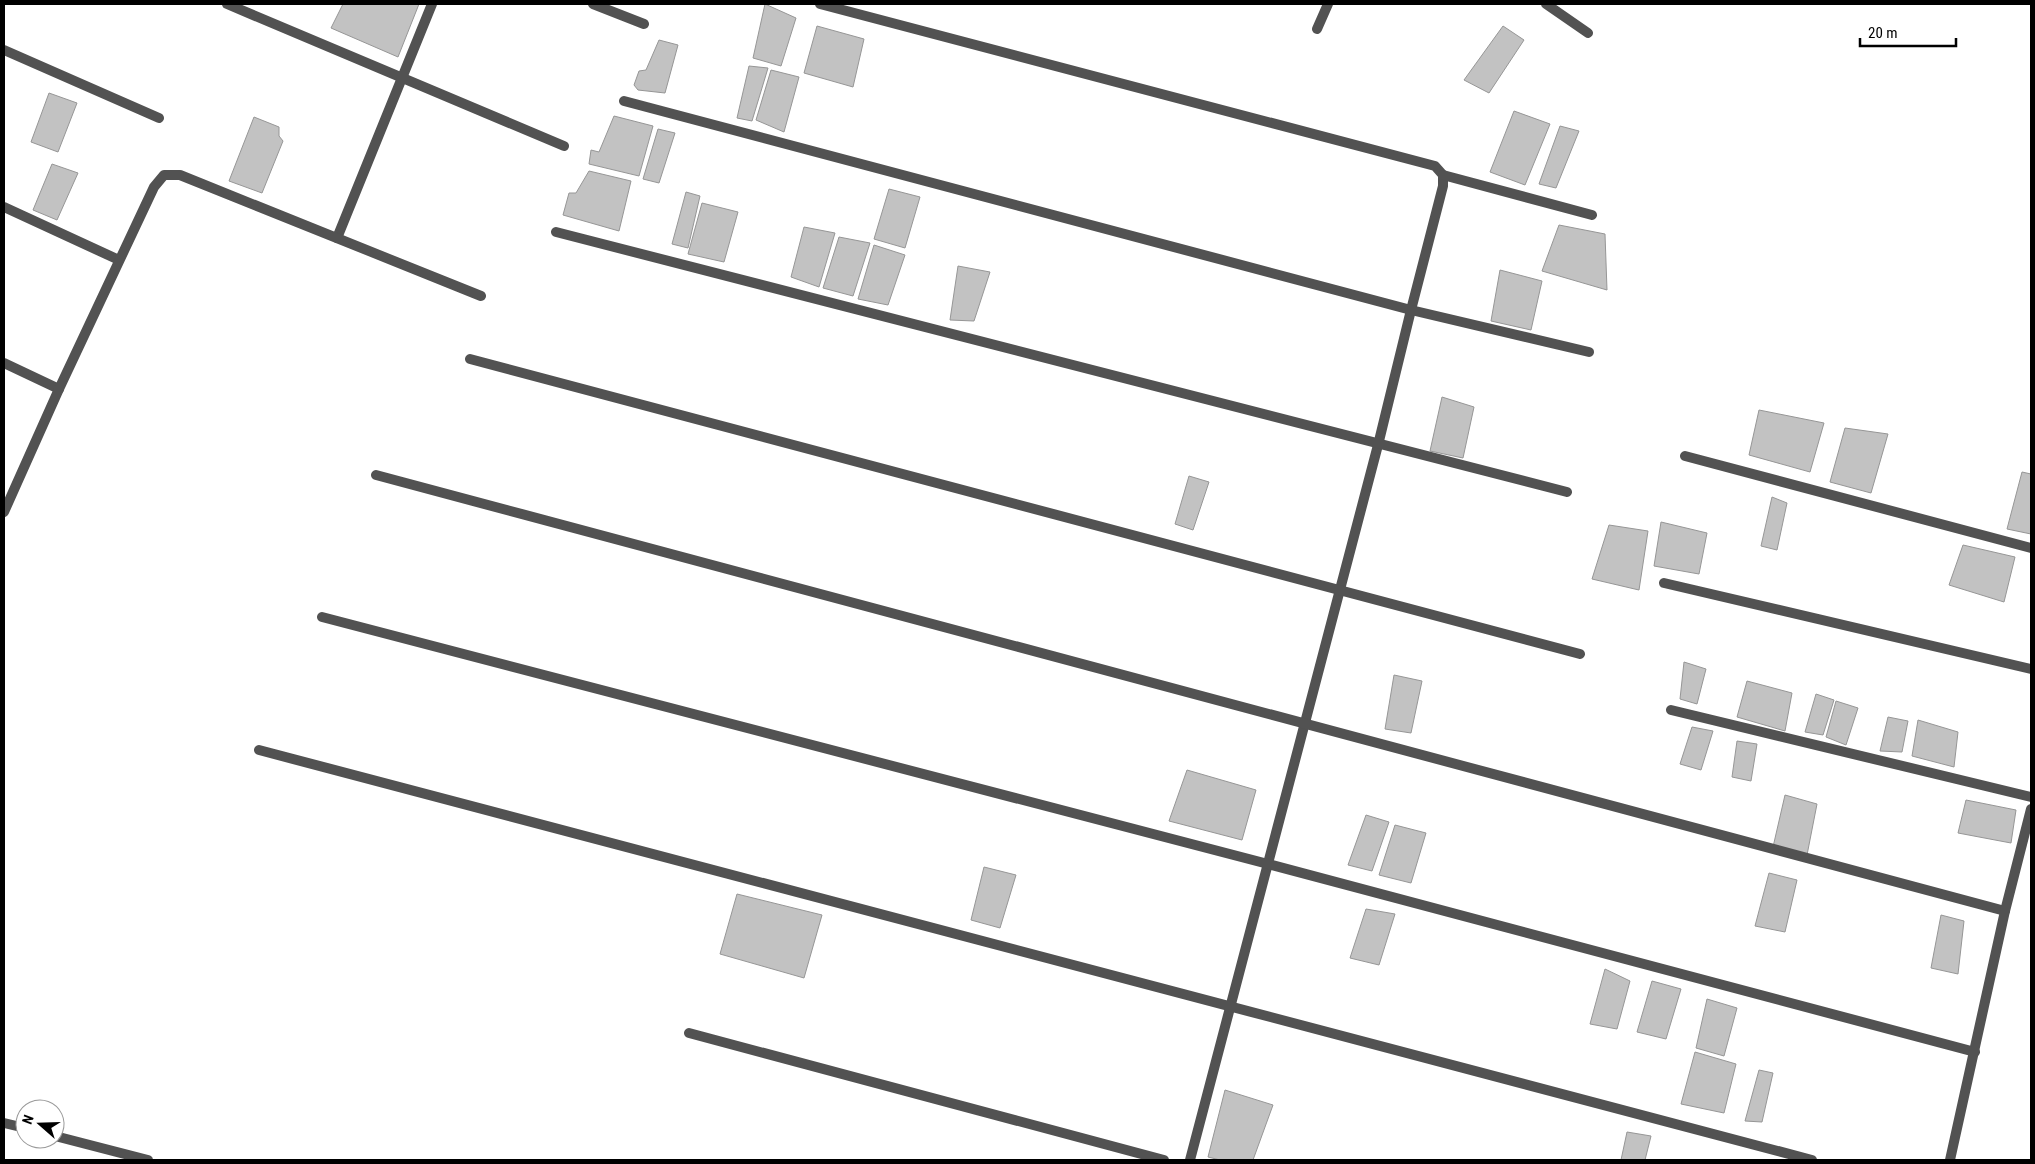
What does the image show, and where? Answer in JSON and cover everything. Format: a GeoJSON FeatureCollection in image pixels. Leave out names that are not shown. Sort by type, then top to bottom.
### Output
{"type":"FeatureCollection","features":[{"type":"Feature","properties":{"kind":"street"},"geometry":{"type":"LineString","coordinates":[[227,4],[564,146]]}},
{"type":"Feature","properties":{"kind":"street"},"geometry":{"type":"LineString","coordinates":[[336,238],[432,4]]}},
{"type":"Feature","properties":{"kind":"street"},"geometry":{"type":"LineString","coordinates":[[593,4],[644,24]]}},
{"type":"Feature","properties":{"kind":"street"},"geometry":{"type":"LineString","coordinates":[[820,4],[1435,166],[1443,175],[1592,215]]}},
{"type":"Feature","properties":{"kind":"street"},"geometry":{"type":"LineString","coordinates":[[1317,29],[1328,4]]}},
{"type":"Feature","properties":{"kind":"street"},"geometry":{"type":"LineString","coordinates":[[1546,4],[1588,34]]}},
{"type":"Feature","properties":{"kind":"street"},"geometry":{"type":"LineString","coordinates":[[4,50],[159,118]]}},
{"type":"Feature","properties":{"kind":"street"},"geometry":{"type":"LineString","coordinates":[[624,101],[1410,310],[1589,352]]}},
{"type":"Feature","properties":{"kind":"street"},"geometry":{"type":"LineString","coordinates":[[4,512],[119,260],[154,187],[164,175],[180,175],[481,296]]}},
{"type":"Feature","properties":{"kind":"street"},"geometry":{"type":"LineString","coordinates":[[1190,1160],[1378,445],[1410,310],[1443,186],[1443,175]]}},
{"type":"Feature","properties":{"kind":"street"},"geometry":{"type":"LineString","coordinates":[[4,207],[119,260]]}},
{"type":"Feature","properties":{"kind":"street"},"geometry":{"type":"LineString","coordinates":[[556,232],[1378,445],[1567,492]]}},
{"type":"Feature","properties":{"kind":"street"},"geometry":{"type":"LineString","coordinates":[[470,359],[1580,654]]}},
{"type":"Feature","properties":{"kind":"street"},"geometry":{"type":"LineString","coordinates":[[4,363],[59,389]]}},
{"type":"Feature","properties":{"kind":"street"},"geometry":{"type":"LineString","coordinates":[[1685,456],[2031,548]]}},
{"type":"Feature","properties":{"kind":"street"},"geometry":{"type":"LineString","coordinates":[[376,475],[2006,911]]}},
{"type":"Feature","properties":{"kind":"street"},"geometry":{"type":"LineString","coordinates":[[1664,583],[2031,669]]}},
{"type":"Feature","properties":{"kind":"street"},"geometry":{"type":"LineString","coordinates":[[322,617],[1268,864],[1975,1052]]}},
{"type":"Feature","properties":{"kind":"street"},"geometry":{"type":"LineString","coordinates":[[1671,710],[2031,797]]}},
{"type":"Feature","properties":{"kind":"street"},"geometry":{"type":"LineString","coordinates":[[259,750],[1812,1160]]}},
{"type":"Feature","properties":{"kind":"street"},"geometry":{"type":"LineString","coordinates":[[1950,1160],[2006,911],[2031,810]]}},
{"type":"Feature","properties":{"kind":"street"},"geometry":{"type":"LineString","coordinates":[[688,1033],[1164,1160]]}},
{"type":"Feature","properties":{"kind":"street"},"geometry":{"type":"LineString","coordinates":[[65,1139],[148,1160]]}},
{"type":"Feature","properties":{"kind":"building"},"geometry":{"type":"Polygon","coordinates":[[[343,4],[419,4],[398,57],[331,28],[343,4]]]}},
{"type":"Feature","properties":{"kind":"building"},"geometry":{"type":"Polygon","coordinates":[[[765,4],[796,18],[781,66],[753,58],[765,4]]]}},
{"type":"Feature","properties":{"kind":"building"},"geometry":{"type":"Polygon","coordinates":[[[817,26],[864,39],[853,87],[804,73],[817,26]]]}},
{"type":"Feature","properties":{"kind":"building"},"geometry":{"type":"Polygon","coordinates":[[[1503,26],[1524,40],[1489,93],[1464,80],[1503,26]]]}},
{"type":"Feature","properties":{"kind":"building"},"geometry":{"type":"Polygon","coordinates":[[[659,40],[678,45],[665,93],[638,90],[634,85],[639,71],[646,70],[659,40]]]}},
{"type":"Feature","properties":{"kind":"building"},"geometry":{"type":"Polygon","coordinates":[[[749,66],[768,68],[752,121],[737,118],[749,66]]]}},
{"type":"Feature","properties":{"kind":"building"},"geometry":{"type":"Polygon","coordinates":[[[771,70],[799,77],[784,132],[756,120],[771,70]]]}},
{"type":"Feature","properties":{"kind":"building"},"geometry":{"type":"Polygon","coordinates":[[[49,93],[77,103],[58,152],[31,142],[49,93]]]}},
{"type":"Feature","properties":{"kind":"building"},"geometry":{"type":"Polygon","coordinates":[[[1514,111],[1550,124],[1525,185],[1490,172],[1514,111]]]}},
{"type":"Feature","properties":{"kind":"building"},"geometry":{"type":"Polygon","coordinates":[[[614,116],[653,126],[639,176],[589,164],[591,150],[599,152],[614,116]]]}},
{"type":"Feature","properties":{"kind":"building"},"geometry":{"type":"Polygon","coordinates":[[[254,117],[279,127],[279,136],[283,141],[262,193],[229,181],[254,117]]]}},
{"type":"Feature","properties":{"kind":"building"},"geometry":{"type":"Polygon","coordinates":[[[1560,126],[1579,131],[1556,188],[1539,184],[1560,126]]]}},
{"type":"Feature","properties":{"kind":"building"},"geometry":{"type":"Polygon","coordinates":[[[658,129],[675,133],[659,183],[643,179],[658,129]]]}},
{"type":"Feature","properties":{"kind":"building"},"geometry":{"type":"Polygon","coordinates":[[[52,164],[78,173],[57,220],[33,210],[52,164]]]}},
{"type":"Feature","properties":{"kind":"building"},"geometry":{"type":"Polygon","coordinates":[[[589,171],[631,181],[619,231],[563,215],[569,193],[576,193],[589,171]]]}},
{"type":"Feature","properties":{"kind":"building"},"geometry":{"type":"Polygon","coordinates":[[[889,189],[920,197],[905,248],[874,239],[889,189]]]}},
{"type":"Feature","properties":{"kind":"building"},"geometry":{"type":"Polygon","coordinates":[[[686,192],[700,196],[688,248],[672,244],[686,192]]]}},
{"type":"Feature","properties":{"kind":"building"},"geometry":{"type":"Polygon","coordinates":[[[702,203],[738,212],[724,262],[688,254],[702,203]]]}},
{"type":"Feature","properties":{"kind":"building"},"geometry":{"type":"Polygon","coordinates":[[[1559,225],[1605,234],[1607,290],[1542,271],[1559,225]]]}},
{"type":"Feature","properties":{"kind":"building"},"geometry":{"type":"Polygon","coordinates":[[[804,227],[835,233],[819,287],[791,277],[804,227]]]}},
{"type":"Feature","properties":{"kind":"building"},"geometry":{"type":"Polygon","coordinates":[[[839,237],[870,243],[853,296],[823,288],[839,237]]]}},
{"type":"Feature","properties":{"kind":"building"},"geometry":{"type":"Polygon","coordinates":[[[874,245],[905,255],[888,305],[858,299],[874,245]]]}},
{"type":"Feature","properties":{"kind":"building"},"geometry":{"type":"Polygon","coordinates":[[[958,266],[990,272],[974,321],[950,320],[958,266]]]}},
{"type":"Feature","properties":{"kind":"building"},"geometry":{"type":"Polygon","coordinates":[[[1500,270],[1542,281],[1531,330],[1491,321],[1500,270]]]}},
{"type":"Feature","properties":{"kind":"building"},"geometry":{"type":"Polygon","coordinates":[[[1442,397],[1474,407],[1463,458],[1430,451],[1442,397]]]}},
{"type":"Feature","properties":{"kind":"building"},"geometry":{"type":"Polygon","coordinates":[[[1759,410],[1824,423],[1810,472],[1749,455],[1759,410]]]}},
{"type":"Feature","properties":{"kind":"building"},"geometry":{"type":"Polygon","coordinates":[[[1845,428],[1888,434],[1871,493],[1830,482],[1845,428]]]}},
{"type":"Feature","properties":{"kind":"building"},"geometry":{"type":"Polygon","coordinates":[[[2022,472],[2031,474],[2031,534],[2007,529],[2022,472]]]}},
{"type":"Feature","properties":{"kind":"building"},"geometry":{"type":"Polygon","coordinates":[[[1189,476],[1209,482],[1193,530],[1175,524],[1189,476]]]}},
{"type":"Feature","properties":{"kind":"building"},"geometry":{"type":"Polygon","coordinates":[[[1772,497],[1787,503],[1777,550],[1761,546],[1772,497]]]}},
{"type":"Feature","properties":{"kind":"building"},"geometry":{"type":"Polygon","coordinates":[[[1661,522],[1707,533],[1699,574],[1654,566],[1661,522]]]}},
{"type":"Feature","properties":{"kind":"building"},"geometry":{"type":"Polygon","coordinates":[[[1609,525],[1648,531],[1639,590],[1592,579],[1609,525]]]}},
{"type":"Feature","properties":{"kind":"building"},"geometry":{"type":"Polygon","coordinates":[[[1963,545],[2015,557],[2004,602],[1949,585],[1963,545]]]}},
{"type":"Feature","properties":{"kind":"building"},"geometry":{"type":"Polygon","coordinates":[[[1684,662],[1706,669],[1697,704],[1680,699],[1684,662]]]}},
{"type":"Feature","properties":{"kind":"building"},"geometry":{"type":"Polygon","coordinates":[[[1394,675],[1422,681],[1411,733],[1385,729],[1394,675]]]}},
{"type":"Feature","properties":{"kind":"building"},"geometry":{"type":"Polygon","coordinates":[[[1747,681],[1792,693],[1785,731],[1737,717],[1747,681]]]}},
{"type":"Feature","properties":{"kind":"building"},"geometry":{"type":"Polygon","coordinates":[[[1816,694],[1834,700],[1823,735],[1805,732],[1816,694]]]}},
{"type":"Feature","properties":{"kind":"building"},"geometry":{"type":"Polygon","coordinates":[[[1836,701],[1858,708],[1846,745],[1826,737],[1836,701]]]}},
{"type":"Feature","properties":{"kind":"building"},"geometry":{"type":"Polygon","coordinates":[[[1888,717],[1908,721],[1902,752],[1880,751],[1888,717]]]}},
{"type":"Feature","properties":{"kind":"building"},"geometry":{"type":"Polygon","coordinates":[[[1918,720],[1958,732],[1954,767],[1912,756],[1918,720]]]}},
{"type":"Feature","properties":{"kind":"building"},"geometry":{"type":"Polygon","coordinates":[[[1692,727],[1713,731],[1701,770],[1680,764],[1692,727]]]}},
{"type":"Feature","properties":{"kind":"building"},"geometry":{"type":"Polygon","coordinates":[[[1737,741],[1757,744],[1751,781],[1732,777],[1737,741]]]}},
{"type":"Feature","properties":{"kind":"building"},"geometry":{"type":"Polygon","coordinates":[[[1187,770],[1256,790],[1242,840],[1169,821],[1187,770]]]}},
{"type":"Feature","properties":{"kind":"building"},"geometry":{"type":"Polygon","coordinates":[[[1785,795],[1817,804],[1807,855],[1773,847],[1785,795]]]}},
{"type":"Feature","properties":{"kind":"building"},"geometry":{"type":"Polygon","coordinates":[[[1966,800],[2016,810],[2011,843],[1958,833],[1966,800]]]}},
{"type":"Feature","properties":{"kind":"building"},"geometry":{"type":"Polygon","coordinates":[[[1366,815],[1389,822],[1372,871],[1348,865],[1366,815]]]}},
{"type":"Feature","properties":{"kind":"building"},"geometry":{"type":"Polygon","coordinates":[[[1395,825],[1426,833],[1411,883],[1379,875],[1395,825]]]}},
{"type":"Feature","properties":{"kind":"building"},"geometry":{"type":"Polygon","coordinates":[[[984,867],[1016,875],[1000,928],[971,920],[984,867]]]}},
{"type":"Feature","properties":{"kind":"building"},"geometry":{"type":"Polygon","coordinates":[[[1769,873],[1797,880],[1785,932],[1755,926],[1769,873]]]}},
{"type":"Feature","properties":{"kind":"building"},"geometry":{"type":"Polygon","coordinates":[[[737,894],[822,915],[804,978],[720,954],[737,894]]]}},
{"type":"Feature","properties":{"kind":"building"},"geometry":{"type":"Polygon","coordinates":[[[1366,909],[1395,914],[1379,965],[1350,958],[1366,909]]]}},
{"type":"Feature","properties":{"kind":"building"},"geometry":{"type":"Polygon","coordinates":[[[1941,915],[1964,921],[1958,974],[1931,968],[1941,915]]]}},
{"type":"Feature","properties":{"kind":"building"},"geometry":{"type":"Polygon","coordinates":[[[1605,969],[1630,981],[1617,1029],[1590,1024],[1605,969]]]}},
{"type":"Feature","properties":{"kind":"building"},"geometry":{"type":"Polygon","coordinates":[[[1652,981],[1681,989],[1666,1039],[1637,1032],[1652,981]]]}},
{"type":"Feature","properties":{"kind":"building"},"geometry":{"type":"Polygon","coordinates":[[[1707,999],[1737,1008],[1724,1056],[1696,1048],[1707,999]]]}},
{"type":"Feature","properties":{"kind":"building"},"geometry":{"type":"Polygon","coordinates":[[[1695,1052],[1736,1064],[1724,1113],[1681,1104],[1695,1052]]]}},
{"type":"Feature","properties":{"kind":"building"},"geometry":{"type":"Polygon","coordinates":[[[1759,1070],[1773,1073],[1762,1122],[1745,1121],[1759,1070]]]}},
{"type":"Feature","properties":{"kind":"building"},"geometry":{"type":"Polygon","coordinates":[[[1225,1090],[1273,1105],[1253,1160],[1220,1160],[1208,1157],[1225,1090]]]}},
{"type":"Feature","properties":{"kind":"building"},"geometry":{"type":"Polygon","coordinates":[[[1627,1132],[1651,1136],[1645,1160],[1621,1160],[1627,1132]]]}}]}
